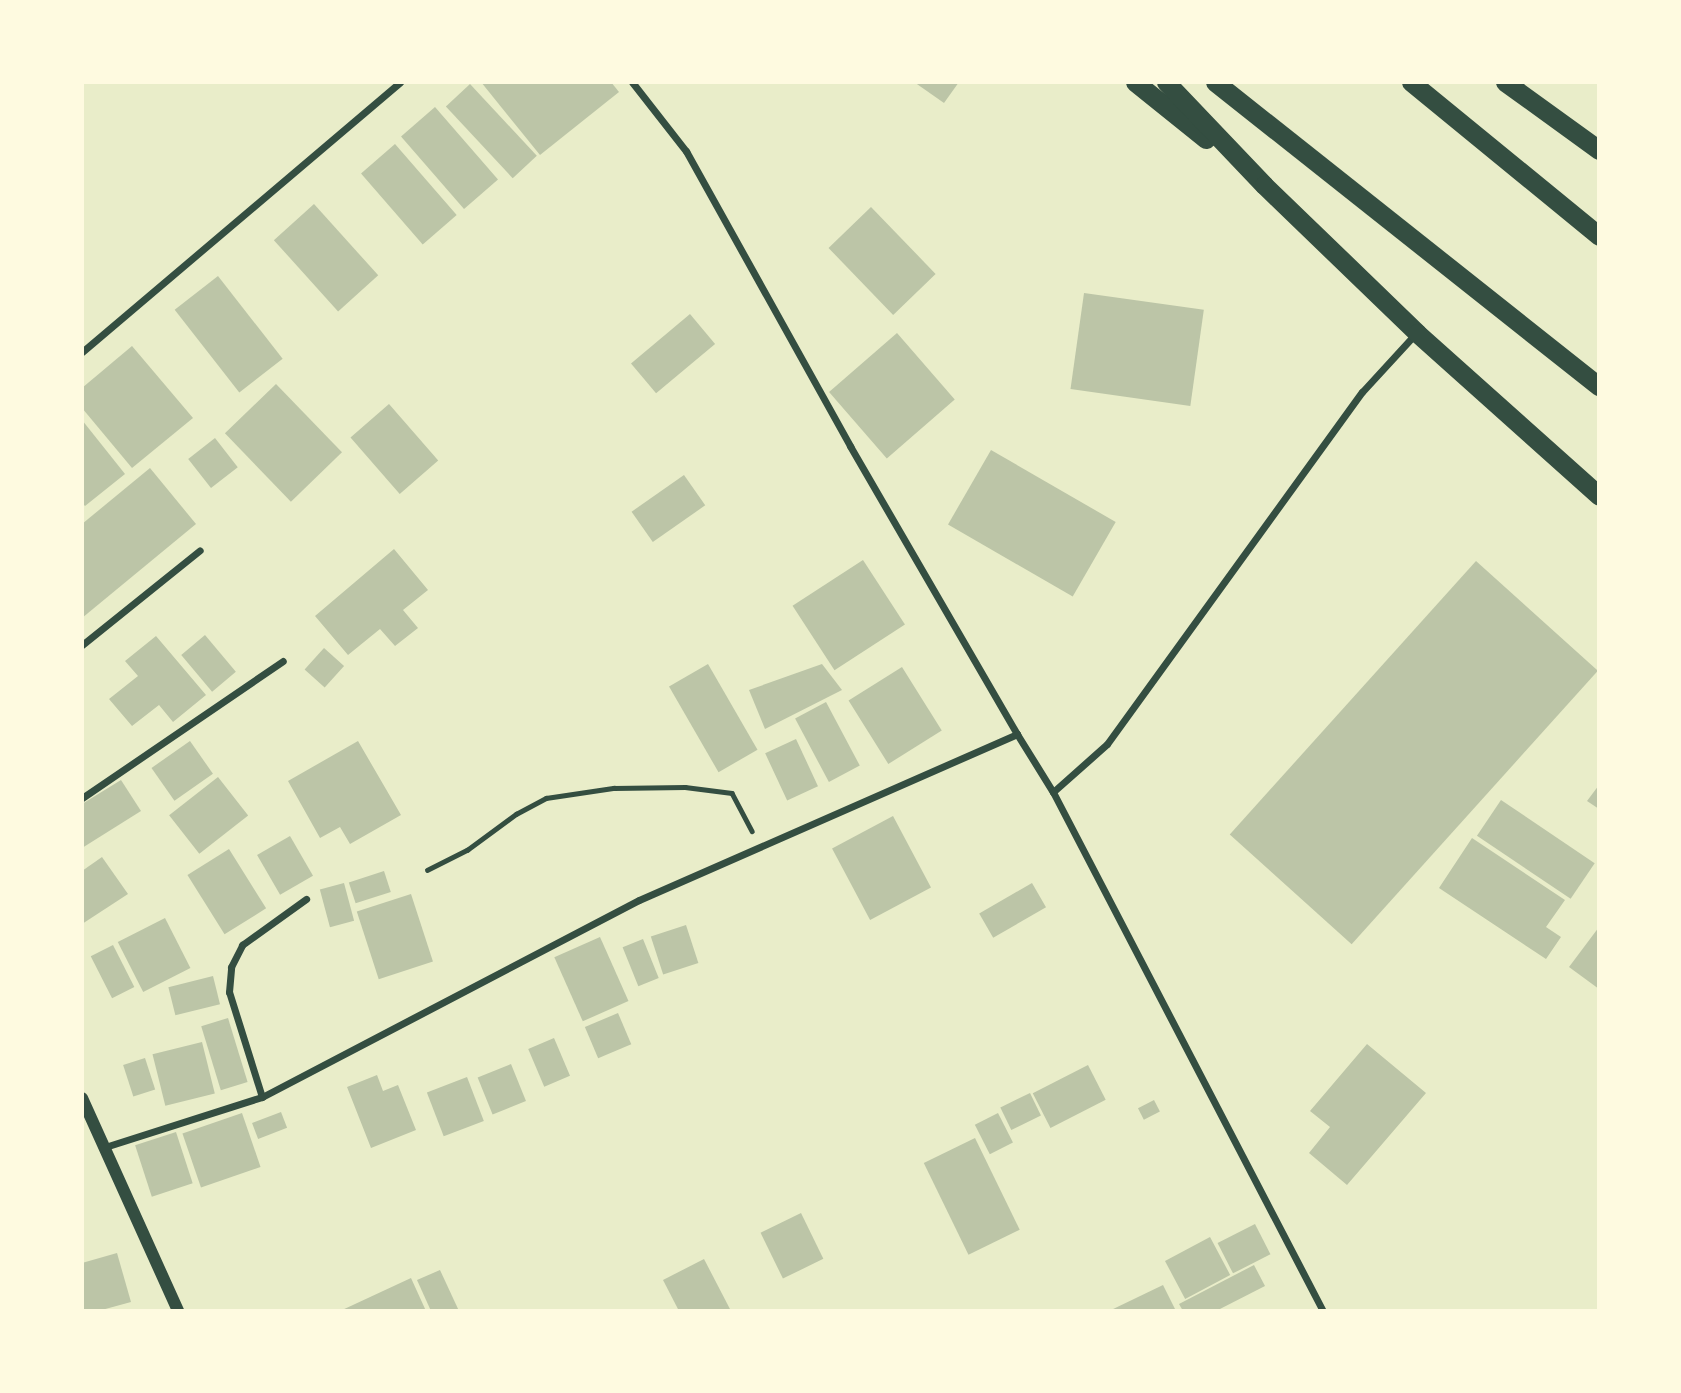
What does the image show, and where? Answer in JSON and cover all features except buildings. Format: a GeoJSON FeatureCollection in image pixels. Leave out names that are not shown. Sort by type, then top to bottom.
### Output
{"type":"FeatureCollection","features":[{"type":"Feature","properties":{"kind":"highway"},"geometry":{"type":"LineString","coordinates":[[1135,82],[1264,185]]}},
{"type":"Feature","properties":{"kind":"highway"},"geometry":{"type":"LineString","coordinates":[[1166,82],[1264,185],[1417,333],[1599,496]]}},
{"type":"Feature","properties":{"kind":"highway"},"geometry":{"type":"LineString","coordinates":[[1215,82],[1599,386]]}},
{"type":"Feature","properties":{"kind":"highway"},"geometry":{"type":"LineString","coordinates":[[1411,82],[1599,236]]}},
{"type":"Feature","properties":{"kind":"highway"},"geometry":{"type":"LineString","coordinates":[[1505,82],[1599,150]]}},
{"type":"Feature","properties":{"kind":"street"},"geometry":{"type":"LineString","coordinates":[[82,352],[401,82]]}},
{"type":"Feature","properties":{"kind":"street"},"geometry":{"type":"LineString","coordinates":[[632,82],[686,152],[856,458],[1053,792],[1322,1311]]}},
{"type":"Feature","properties":{"kind":"street"},"geometry":{"type":"LineString","coordinates":[[1053,792],[1107,744],[1362,393],[1417,333]]}},
{"type":"Feature","properties":{"kind":"street"},"geometry":{"type":"LineString","coordinates":[[82,645],[200,550]]}},
{"type":"Feature","properties":{"kind":"street"},"geometry":{"type":"LineString","coordinates":[[82,798],[283,661]]}},
{"type":"Feature","properties":{"kind":"street"},"geometry":{"type":"LineString","coordinates":[[105,1147],[262,1097],[639,900],[1017,734]]}},
{"type":"Feature","properties":{"kind":"street"},"geometry":{"type":"LineString","coordinates":[[262,1097],[229,992],[230,967],[242,945],[306,899]]}},
{"type":"Feature","properties":{"kind":"street"},"geometry":{"type":"LineString","coordinates":[[82,1098],[178,1311]]}},
{"type":"Feature","properties":{"kind":"path"},"geometry":{"type":"LineString","coordinates":[[427,870],[467,850],[516,814],[546,798],[614,788],[685,787],[732,793],[761,848]]}}]}
